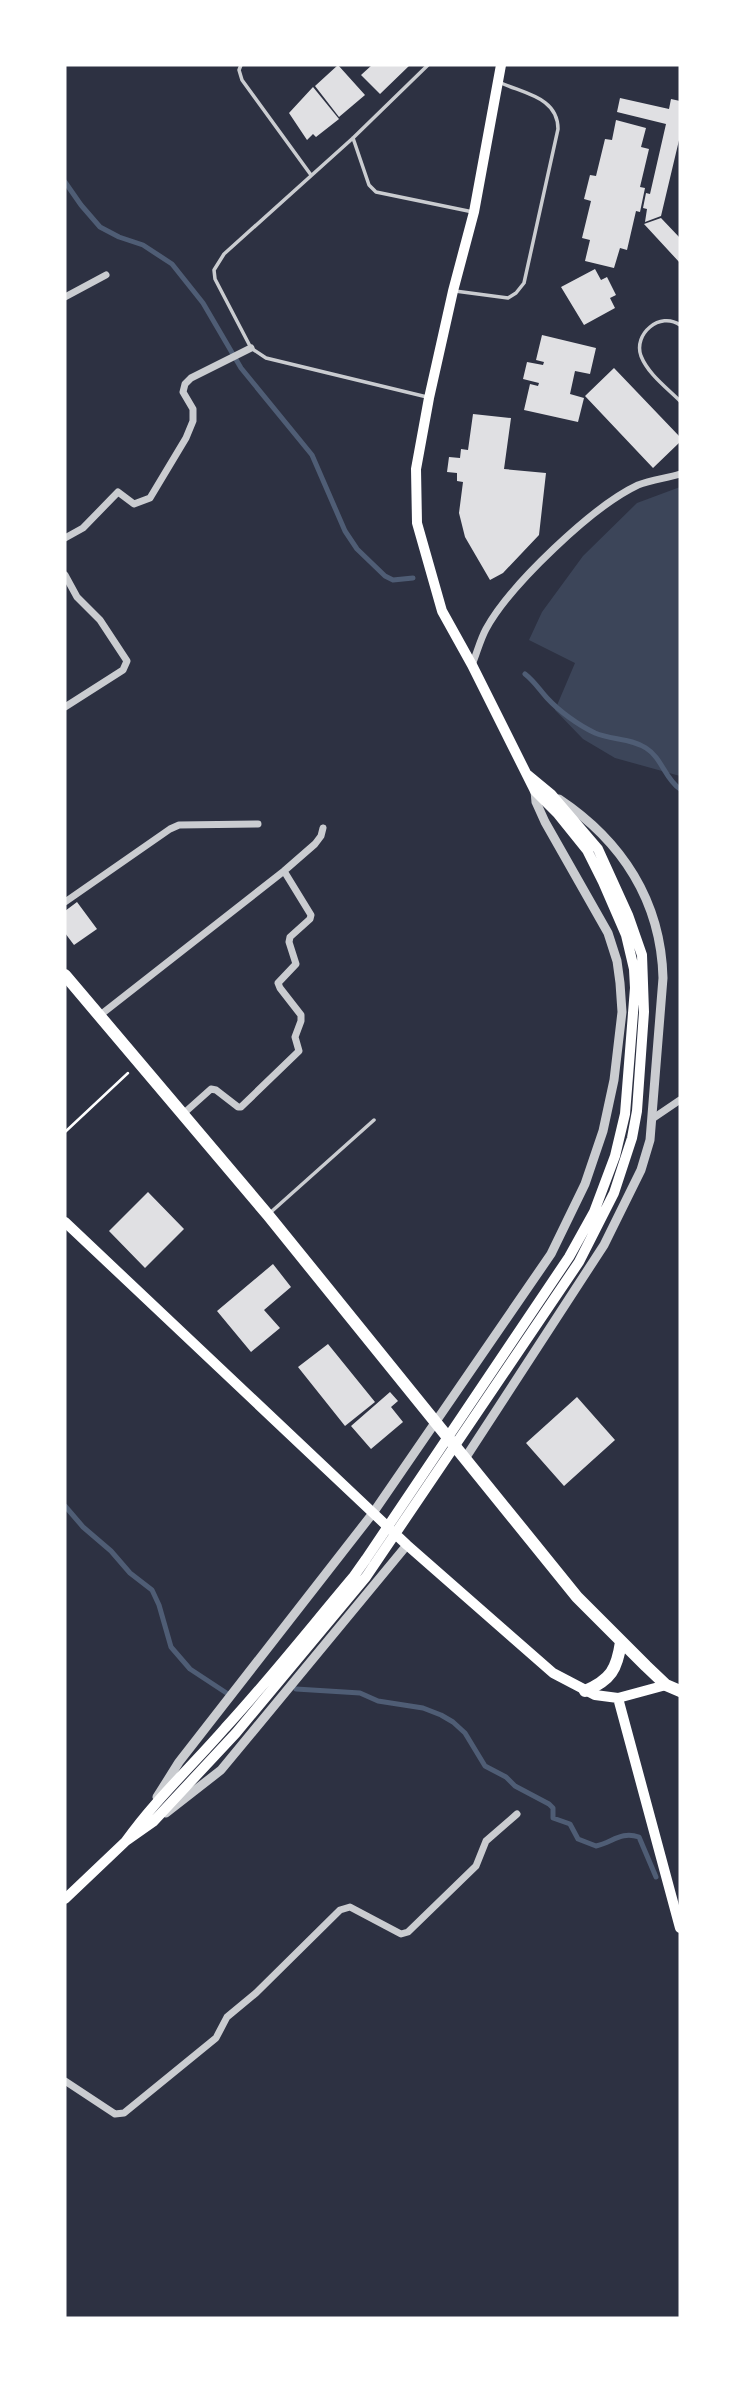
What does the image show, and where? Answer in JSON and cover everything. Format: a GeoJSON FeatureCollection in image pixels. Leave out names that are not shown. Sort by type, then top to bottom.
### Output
{"type":"FeatureCollection","features":[{"type":"Feature","properties":{"kind":"highway"},"geometry":{"type":"LineString","coordinates":[[65,975],[268,1215],[578,1597],[666,1685],[680,1691]]}},
{"type":"Feature","properties":{"kind":"highway"},"geometry":{"type":"LineString","coordinates":[[585,1691],[606,1679],[614,1669],[619,1659],[621,1642]]}},
{"type":"Feature","properties":{"kind":"main road"},"geometry":{"type":"LineString","coordinates":[[501,65],[474,212],[429,398],[416,469],[417,523],[442,611],[472,665],[534,791],[591,847]]}},
{"type":"Feature","properties":{"kind":"main road"},"geometry":{"type":"LineString","coordinates":[[125,1841],[153,1822],[372,1569],[579,1262],[614,1194],[626,1160],[637,1111],[644,1012],[644,965],[628,915],[591,847],[551,794],[525,772]]}},
{"type":"Feature","properties":{"kind":"main road"},"geometry":{"type":"LineString","coordinates":[[65,1222],[407,1545],[553,1673],[595,1695],[618,1698],[666,1685]]}},
{"type":"Feature","properties":{"kind":"main road"},"geometry":{"type":"LineString","coordinates":[[618,1698],[680,1928]]}},
{"type":"Feature","properties":{"kind":"main road"},"geometry":{"type":"LineString","coordinates":[[65,1899],[125,1841],[150,1808],[232,1729]]}},
{"type":"Feature","properties":{"kind":"street"},"geometry":{"type":"LineString","coordinates":[[65,297],[106,275]]}},
{"type":"Feature","properties":{"kind":"street"},"geometry":{"type":"LineString","coordinates":[[65,538],[83,528],[113,494],[118,492],[134,504],[150,498],[186,438],[193,421],[193,410],[183,392],[185,384],[191,378],[251,348]]}},
{"type":"Feature","properties":{"kind":"street"},"geometry":{"type":"LineString","coordinates":[[472,665],[485,631],[495,616],[527,577],[568,537],[608,502],[641,484],[680,474]]}},
{"type":"Feature","properties":{"kind":"street"},"geometry":{"type":"LineString","coordinates":[[65,575],[77,597],[100,620],[127,661],[123,670],[65,707]]}},
{"type":"Feature","properties":{"kind":"street"},"geometry":{"type":"LineString","coordinates":[[150,1808],[179,1762],[373,1513],[551,1254],[585,1184],[603,1131],[614,1080],[622,1012],[617,961],[608,933],[545,822],[534,791]]}},
{"type":"Feature","properties":{"kind":"street"},"geometry":{"type":"LineString","coordinates":[[466,1457],[604,1245],[640,1170],[650,1140],[663,978],[662,951],[657,928],[631,870],[611,842],[584,817],[551,794]]}},
{"type":"Feature","properties":{"kind":"street"},"geometry":{"type":"LineString","coordinates":[[65,902],[178,825],[258,824]]}},
{"type":"Feature","properties":{"kind":"street"},"geometry":{"type":"LineString","coordinates":[[99,1016],[284,871],[314,844],[321,836],[323,828]]}},
{"type":"Feature","properties":{"kind":"street"},"geometry":{"type":"LineString","coordinates":[[183,1114],[211,1089],[240,1107],[299,1051],[295,1037],[301,1015],[278,983],[296,964],[290,937],[311,915],[284,871]]}},
{"type":"Feature","properties":{"kind":"street"},"geometry":{"type":"LineString","coordinates":[[652,1119],[680,1100]]}},
{"type":"Feature","properties":{"kind":"street"},"geometry":{"type":"LineString","coordinates":[[153,1822],[221,1770],[407,1545]]}},
{"type":"Feature","properties":{"kind":"street"},"geometry":{"type":"LineString","coordinates":[[65,2081],[115,2114],[124,2113],[216,2038],[227,2017],[256,1993],[341,1910],[350,1907],[401,1934],[408,1932],[471,1872],[480,1859],[486,1841],[517,1814]]}},
{"type":"Feature","properties":{"kind":"lane"},"geometry":{"type":"LineString","coordinates":[[235,65],[242,80],[311,175]]}},
{"type":"Feature","properties":{"kind":"lane"},"geometry":{"type":"LineString","coordinates":[[239,70],[241,65]]}},
{"type":"Feature","properties":{"kind":"lane"},"geometry":{"type":"LineString","coordinates":[[428,65],[353,138],[224,254],[214,270],[215,279],[251,348],[266,358],[429,398]]}},
{"type":"Feature","properties":{"kind":"lane"},"geometry":{"type":"LineString","coordinates":[[453,291],[508,299],[524,283],[533,244],[558,129],[558,116],[550,104],[499,82]]}},
{"type":"Feature","properties":{"kind":"lane"},"geometry":{"type":"LineString","coordinates":[[353,138],[369,185],[376,192],[474,212]]}},
{"type":"Feature","properties":{"kind":"lane"},"geometry":{"type":"LineString","coordinates":[[680,325],[667,319],[655,321],[641,338],[639,351],[645,366],[680,401]]}},
{"type":"Feature","properties":{"kind":"lane"},"geometry":{"type":"LineString","coordinates":[[268,1215],[374,1120]]}},
{"type":"Feature","properties":{"kind":"path"},"geometry":{"type":"LineString","coordinates":[[65,1132],[138,1063]]}},
{"type":"Feature","properties":{"kind":"shaded area"},"geometry":{"type":"Polygon","coordinates":[[[680,487],[680,776],[615,758],[583,739],[555,710],[575,663],[529,640],[542,612],[583,556],[637,503],[680,487]]]}},
{"type":"Feature","properties":{"kind":"building"},"geometry":{"type":"Polygon","coordinates":[[[338,65],[365,95],[339,117],[315,86],[338,65]]]}},
{"type":"Feature","properties":{"kind":"building"},"geometry":{"type":"Polygon","coordinates":[[[372,65],[410,65],[380,94],[361,75],[372,65]]]}},
{"type":"Feature","properties":{"kind":"building"},"geometry":{"type":"Polygon","coordinates":[[[313,87],[339,119],[316,137],[313,134],[307,140],[289,113],[313,87]]]}},
{"type":"Feature","properties":{"kind":"building"},"geometry":{"type":"Polygon","coordinates":[[[620,98],[669,109],[671,99],[680,101],[680,136],[661,216],[645,222],[647,209],[643,208],[646,193],[650,194],[666,124],[617,112],[620,98]]]}},
{"type":"Feature","properties":{"kind":"building"},"geometry":{"type":"Polygon","coordinates":[[[616,120],[646,128],[641,147],[649,149],[640,187],[645,188],[640,212],[636,211],[627,250],[620,248],[614,268],[585,261],[590,240],[582,238],[591,201],[584,199],[590,175],[596,176],[605,139],[612,140],[616,120]]]}},
{"type":"Feature","properties":{"kind":"building"},"geometry":{"type":"Polygon","coordinates":[[[661,218],[680,238],[680,263],[644,224],[661,218]]]}},
{"type":"Feature","properties":{"kind":"building"},"geometry":{"type":"Polygon","coordinates":[[[595,269],[601,280],[607,277],[616,295],[610,298],[615,308],[584,325],[561,287],[595,269]]]}},
{"type":"Feature","properties":{"kind":"building"},"geometry":{"type":"Polygon","coordinates":[[[542,335],[596,348],[590,374],[575,371],[570,394],[584,398],[578,422],[524,410],[530,384],[538,386],[539,383],[523,379],[527,362],[543,365],[544,362],[536,360],[542,335]]]}},
{"type":"Feature","properties":{"kind":"building"},"geometry":{"type":"Polygon","coordinates":[[[614,368],[680,437],[680,442],[653,468],[585,396],[614,368]]]}},
{"type":"Feature","properties":{"kind":"building"},"geometry":{"type":"Polygon","coordinates":[[[473,414],[511,418],[504,469],[546,473],[539,535],[503,573],[490,580],[465,537],[459,513],[463,482],[457,481],[457,473],[447,472],[449,457],[460,458],[461,449],[468,450],[473,414]]]}},
{"type":"Feature","properties":{"kind":"building"},"geometry":{"type":"Polygon","coordinates":[[[77,902],[97,929],[74,945],[65,933],[65,911],[77,902]]]}},
{"type":"Feature","properties":{"kind":"building"},"geometry":{"type":"Polygon","coordinates":[[[148,1192],[184,1229],[145,1268],[109,1231],[148,1192]]]}},
{"type":"Feature","properties":{"kind":"building"},"geometry":{"type":"Polygon","coordinates":[[[273,1264],[291,1287],[264,1310],[280,1328],[251,1352],[217,1311],[273,1264]]]}},
{"type":"Feature","properties":{"kind":"building"},"geometry":{"type":"Polygon","coordinates":[[[328,1344],[375,1402],[345,1426],[298,1367],[328,1344]]]}},
{"type":"Feature","properties":{"kind":"building"},"geometry":{"type":"Polygon","coordinates":[[[390,1392],[398,1401],[391,1407],[403,1422],[371,1449],[351,1426],[390,1392]]]}},
{"type":"Feature","properties":{"kind":"building"},"geometry":{"type":"Polygon","coordinates":[[[577,1397],[615,1440],[564,1486],[526,1443],[577,1397]]]}},
{"type":"Feature","properties":{"kind":"waterway"},"geometry":{"type":"LineString","coordinates":[[65,182],[100,227],[143,245],[172,264],[203,303],[241,368],[312,455],[345,531],[357,549],[385,576],[393,580],[413,578]]}},
{"type":"Feature","properties":{"kind":"waterway"},"geometry":{"type":"LineString","coordinates":[[525,674],[557,708],[582,726],[595,733],[634,742],[646,748],[680,789]]}},
{"type":"Feature","properties":{"kind":"waterway"},"geometry":{"type":"LineString","coordinates":[[65,1506],[130,1573],[152,1590],[171,1647],[190,1669],[228,1694]]}},
{"type":"Feature","properties":{"kind":"waterway"},"geometry":{"type":"LineString","coordinates":[[296,1689],[360,1693],[378,1701],[423,1708],[441,1715],[465,1733],[485,1766],[549,1804],[553,1808],[553,1818],[570,1824],[578,1839],[596,1846],[622,1836],[639,1837],[656,1877]]}}]}
